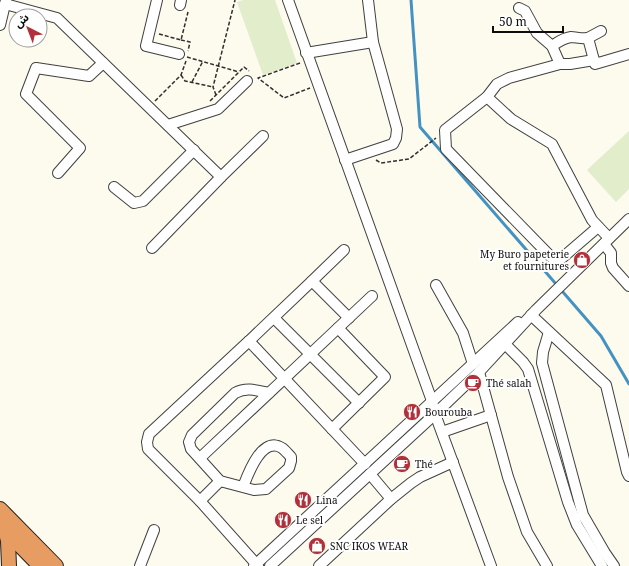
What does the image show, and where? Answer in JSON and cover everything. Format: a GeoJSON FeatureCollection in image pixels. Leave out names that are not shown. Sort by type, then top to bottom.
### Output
{"type":"FeatureCollection","features":[{"type":"Feature","properties":{"kind":"highway"},"geometry":{"type":"LineString","coordinates":[[0,509],[39,562]]}},
{"type":"Feature","properties":{"kind":"highway"},"geometry":{"type":"LineString","coordinates":[[1,526],[39,562],[56,566]]}},
{"type":"Feature","properties":{"kind":"highway"},"geometry":{"type":"LineString","coordinates":[[1,526],[10,554],[10,566]]}},
{"type":"Feature","properties":{"kind":"street"},"geometry":{"type":"LineString","coordinates":[[157,0],[146,46],[184,55]]}},
{"type":"Feature","properties":{"kind":"street"},"geometry":{"type":"LineString","coordinates":[[288,0],[435,414],[491,566]]}},
{"type":"Feature","properties":{"kind":"street"},"geometry":{"type":"LineString","coordinates":[[344,160],[393,144],[396,138],[397,129],[373,42],[368,0]]}},
{"type":"Feature","properties":{"kind":"street"},"geometry":{"type":"LineString","coordinates":[[0,26],[6,2],[57,18],[221,177]]}},
{"type":"Feature","properties":{"kind":"street"},"geometry":{"type":"LineString","coordinates":[[519,8],[525,11],[537,33],[552,46],[560,64]]}},
{"type":"Feature","properties":{"kind":"street"},"geometry":{"type":"LineString","coordinates":[[552,46],[562,39],[571,37],[580,39],[588,38],[601,31]]}},
{"type":"Feature","properties":{"kind":"street"},"geometry":{"type":"LineString","coordinates":[[588,38],[595,64],[629,54]]}},
{"type":"Feature","properties":{"kind":"street"},"geometry":{"type":"LineString","coordinates":[[308,56],[373,42]]}},
{"type":"Feature","properties":{"kind":"street"},"geometry":{"type":"LineString","coordinates":[[594,60],[560,64],[509,78],[497,84],[488,97],[445,130],[446,149],[552,258],[562,258],[598,227]]}},
{"type":"Feature","properties":{"kind":"street"},"geometry":{"type":"LineString","coordinates":[[58,173],[80,148],[26,94],[36,68],[89,76],[103,63]]}},
{"type":"Feature","properties":{"kind":"street"},"geometry":{"type":"LineString","coordinates":[[168,125],[218,109],[247,81]]}},
{"type":"Feature","properties":{"kind":"street"},"geometry":{"type":"LineString","coordinates":[[488,97],[510,119],[552,144],[592,220],[607,241],[611,252],[611,263],[613,268],[629,286]]}},
{"type":"Feature","properties":{"kind":"street"},"geometry":{"type":"LineString","coordinates":[[152,248],[263,136]]}},
{"type":"Feature","properties":{"kind":"street"},"geometry":{"type":"LineString","coordinates":[[114,187],[134,203],[143,201],[194,150]]}},
{"type":"Feature","properties":{"kind":"street"},"geometry":{"type":"LineString","coordinates":[[344,250],[274,318],[149,434],[147,442],[148,449],[200,501],[256,565],[432,402],[505,344],[534,313],[629,219]]}},
{"type":"Feature","properties":{"kind":"street"},"geometry":{"type":"LineString","coordinates":[[312,281],[349,318]]}},
{"type":"Feature","properties":{"kind":"street"},"geometry":{"type":"LineString","coordinates":[[436,285],[467,343],[491,415],[526,532],[547,566]]}},
{"type":"Feature","properties":{"kind":"street"},"geometry":{"type":"LineString","coordinates":[[200,458],[372,296]]}},
{"type":"Feature","properties":{"kind":"street"},"geometry":{"type":"LineString","coordinates":[[534,313],[549,332],[606,385],[629,476]]}},
{"type":"Feature","properties":{"kind":"street"},"geometry":{"type":"LineString","coordinates":[[270,566],[435,414],[522,318],[534,313]]}},
{"type":"Feature","properties":{"kind":"street"},"geometry":{"type":"LineString","coordinates":[[274,318],[358,403]]}},
{"type":"Feature","properties":{"kind":"street"},"geometry":{"type":"LineString","coordinates":[[332,429],[385,377],[338,328]]}},
{"type":"Feature","properties":{"kind":"street"},"geometry":{"type":"LineString","coordinates":[[549,332],[543,352],[542,363],[571,473],[583,515],[614,566]]}},
{"type":"Feature","properties":{"kind":"street"},"geometry":{"type":"LineString","coordinates":[[249,341],[365,464]]}},
{"type":"Feature","properties":{"kind":"street"},"geometry":{"type":"LineString","coordinates":[[505,344],[528,369],[568,502],[577,525],[602,566]]}},
{"type":"Feature","properties":{"kind":"street"},"geometry":{"type":"LineString","coordinates":[[243,487],[253,463],[268,447],[281,447],[291,457],[289,468],[266,489],[254,490],[220,481],[191,449],[189,442],[192,435],[241,389],[253,389],[269,393]]}},
{"type":"Feature","properties":{"kind":"street"},"geometry":{"type":"LineString","coordinates":[[442,432],[491,415]]}},
{"type":"Feature","properties":{"kind":"street"},"geometry":{"type":"LineString","coordinates":[[319,566],[391,500],[420,477],[453,462]]}},
{"type":"Feature","properties":{"kind":"street"},"geometry":{"type":"LineString","coordinates":[[370,474],[391,500]]}},
{"type":"Feature","properties":{"kind":"street"},"geometry":{"type":"LineString","coordinates":[[200,501],[220,481]]}},
{"type":"Feature","properties":{"kind":"street"},"geometry":{"type":"LineString","coordinates":[[140,566],[154,530]]}},
{"type":"Feature","properties":{"kind":"path"},"geometry":{"type":"LineString","coordinates":[[216,95],[213,87],[235,0]]}},
{"type":"Feature","properties":{"kind":"path"},"geometry":{"type":"LineString","coordinates":[[181,40],[183,4]]}},
{"type":"Feature","properties":{"kind":"path"},"geometry":{"type":"LineString","coordinates":[[149,107],[181,76],[184,55],[190,42],[157,34]]}},
{"type":"Feature","properties":{"kind":"path"},"geometry":{"type":"LineString","coordinates":[[184,55],[239,72]]}},
{"type":"Feature","properties":{"kind":"path"},"geometry":{"type":"LineString","coordinates":[[258,78],[308,56]]}},
{"type":"Feature","properties":{"kind":"path"},"geometry":{"type":"LineString","coordinates":[[192,82],[203,62]]}},
{"type":"Feature","properties":{"kind":"path"},"geometry":{"type":"LineString","coordinates":[[209,102],[244,67],[284,98],[318,85]]}},
{"type":"Feature","properties":{"kind":"path"},"geometry":{"type":"LineString","coordinates":[[181,76],[185,81],[213,87]]}},
{"type":"Feature","properties":{"kind":"path"},"geometry":{"type":"LineString","coordinates":[[362,154],[381,163],[410,159],[436,138]]}},
{"type":"Feature","properties":{"kind":"green space"},"geometry":{"type":"Polygon","coordinates":[[[243,0],[275,0],[297,63],[263,75],[237,2],[243,0]]]}},
{"type":"Feature","properties":{"kind":"green space"},"geometry":{"type":"Polygon","coordinates":[[[629,131],[629,189],[616,202],[587,170],[629,131]]]}},
{"type":"Feature","properties":{"kind":"waterway"},"geometry":{"type":"LineString","coordinates":[[411,0],[420,127],[601,336],[629,384]]}},
{"type":"Feature","properties":{"kind":"place","name":"My Buro papeterie et fournitures"},"geometry":{"type":"Point","coordinates":[582,260]}},
{"type":"Feature","properties":{"kind":"place","name":"Thé salah"},"geometry":{"type":"Point","coordinates":[473,383]}},
{"type":"Feature","properties":{"kind":"place","name":"Bourouba"},"geometry":{"type":"Point","coordinates":[412,412]}},
{"type":"Feature","properties":{"kind":"place","name":"Thé"},"geometry":{"type":"Point","coordinates":[402,464]}},
{"type":"Feature","properties":{"kind":"place","name":"Lina"},"geometry":{"type":"Point","coordinates":[303,500]}},
{"type":"Feature","properties":{"kind":"place","name":"Le sel"},"geometry":{"type":"Point","coordinates":[283,520]}},
{"type":"Feature","properties":{"kind":"place","name":"SNC IKOS WEAR"},"geometry":{"type":"Point","coordinates":[317,546]}}]}
